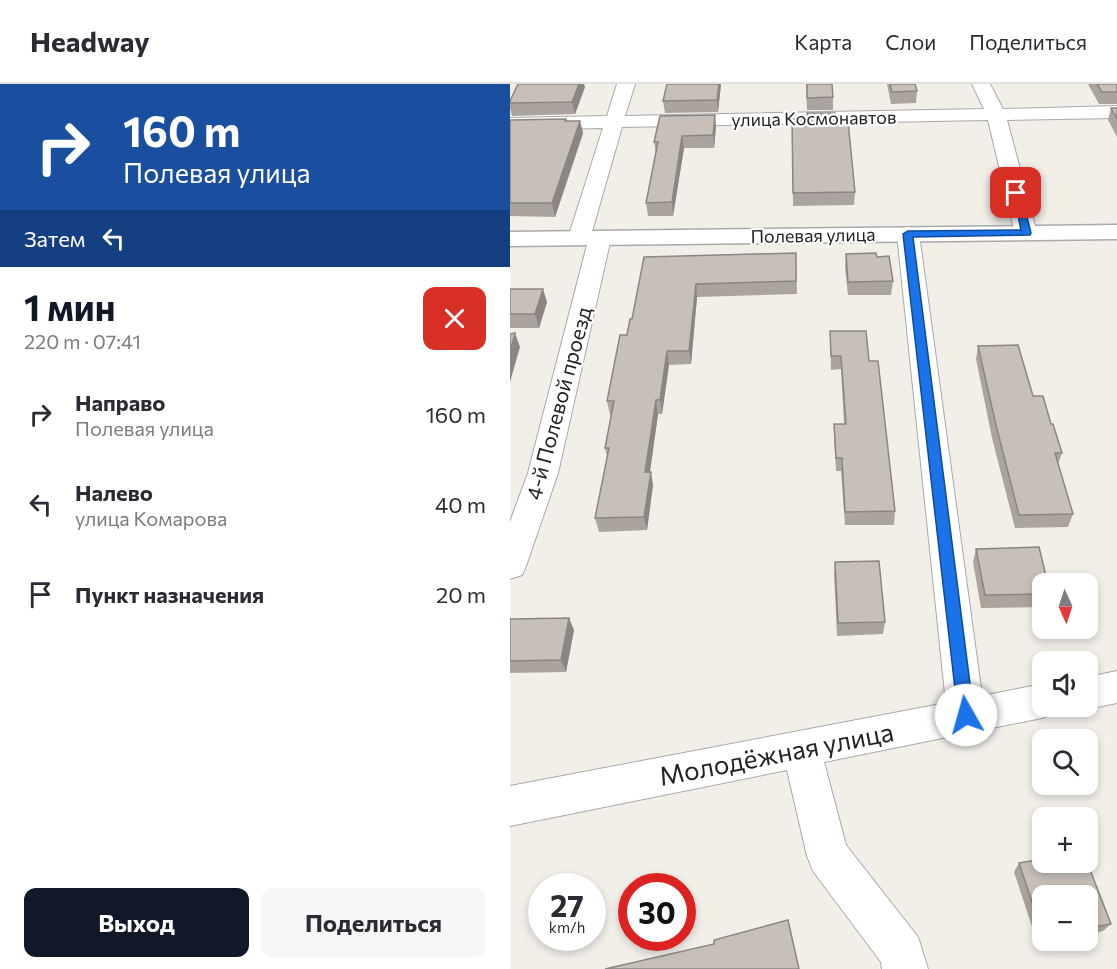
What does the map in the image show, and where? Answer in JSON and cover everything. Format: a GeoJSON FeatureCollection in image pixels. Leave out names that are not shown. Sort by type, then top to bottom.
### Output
{"type":"FeatureCollection","features":[{"type":"Feature","properties":{"kind":"street","name":"4-й Полевой проезд"},"geometry":{"type":"LineString","coordinates":[[510,566],[543,473],[590,238],[615,122],[626,84]]}},
{"type":"Feature","properties":{"kind":"street"},"geometry":{"type":"LineString","coordinates":[[981,84],[996,114],[1026,233]]}},
{"type":"Feature","properties":{"kind":"street","name":"улица Космонавтов"},"geometry":{"type":"LineString","coordinates":[[510,124],[1117,112]]}},
{"type":"Feature","properties":{"kind":"street","name":"Полевая улица"},"geometry":{"type":"LineString","coordinates":[[510,239],[1117,232]]}},
{"type":"Feature","properties":{"kind":"street"},"geometry":{"type":"LineString","coordinates":[[908,234],[966,715]]}},
{"type":"Feature","properties":{"kind":"street"},"geometry":{"type":"LineString","coordinates":[[1098,691],[1117,687]]}},
{"type":"Feature","properties":{"kind":"street","name":"Молодёжная улица"},"geometry":{"type":"LineString","coordinates":[[510,806],[1032,703]]}},
{"type":"Feature","properties":{"kind":"street"},"geometry":{"type":"LineString","coordinates":[[801,749],[828,856],[902,953],[905,969]]}},
{"type":"Feature","properties":{"kind":"building"},"geometry":{"type":"Polygon","coordinates":[[[518,84],[579,84],[572,102],[510,103],[518,84]]]}},
{"type":"Feature","properties":{"kind":"building"},"geometry":{"type":"Polygon","coordinates":[[[667,84],[719,84],[717,100],[663,101],[667,84]]]}},
{"type":"Feature","properties":{"kind":"building"},"geometry":{"type":"Polygon","coordinates":[[[807,84],[832,84],[833,97],[807,98],[807,84]]]}},
{"type":"Feature","properties":{"kind":"building"},"geometry":{"type":"Polygon","coordinates":[[[890,84],[915,84],[917,91],[892,92],[890,84]]]}},
{"type":"Feature","properties":{"kind":"building"},"geometry":{"type":"Polygon","coordinates":[[[1097,84],[1117,84],[1117,92],[1102,92],[1097,84]]]}},
{"type":"Feature","properties":{"kind":"building"},"geometry":{"type":"Polygon","coordinates":[[[1111,108],[1117,108],[1117,119],[1111,108]]]}},
{"type":"Feature","properties":{"kind":"building"},"geometry":{"type":"Polygon","coordinates":[[[807,113],[835,113],[835,121],[848,121],[855,192],[793,193],[792,119],[808,119],[807,113]]]}},
{"type":"Feature","properties":{"kind":"building"},"geometry":{"type":"Polygon","coordinates":[[[715,115],[713,135],[682,136],[672,202],[646,203],[658,142],[654,142],[660,116],[715,115]]]}},
{"type":"Feature","properties":{"kind":"building"},"geometry":{"type":"Polygon","coordinates":[[[566,119],[565,121],[580,121],[552,203],[510,203],[510,120],[566,119]]]}},
{"type":"Feature","properties":{"kind":"building"},"geometry":{"type":"Polygon","coordinates":[[[796,253],[796,281],[696,284],[689,351],[667,351],[660,400],[656,400],[645,472],[651,472],[644,517],[595,518],[609,448],[605,448],[614,401],[607,401],[620,335],[627,335],[630,319],[632,319],[644,257],[796,253]]]}},
{"type":"Feature","properties":{"kind":"building"},"geometry":{"type":"Polygon","coordinates":[[[876,253],[877,257],[889,256],[893,281],[848,282],[846,254],[876,253]]]}},
{"type":"Feature","properties":{"kind":"building"},"geometry":{"type":"Polygon","coordinates":[[[510,289],[543,289],[535,314],[510,314],[510,289]]]}},
{"type":"Feature","properties":{"kind":"building"},"geometry":{"type":"Polygon","coordinates":[[[830,331],[866,331],[869,361],[878,361],[895,511],[845,512],[842,458],[836,458],[834,424],[846,424],[841,356],[831,356],[830,331]]]}},
{"type":"Feature","properties":{"kind":"building"},"geometry":{"type":"Polygon","coordinates":[[[515,333],[510,352],[510,334],[515,333]]]}},
{"type":"Feature","properties":{"kind":"building"},"geometry":{"type":"Polygon","coordinates":[[[1018,345],[1033,396],[1043,396],[1051,424],[1053,424],[1062,453],[1055,453],[1073,514],[1019,515],[978,346],[1018,345]]]}},
{"type":"Feature","properties":{"kind":"building"},"geometry":{"type":"Polygon","coordinates":[[[1039,547],[1045,573],[1032,573],[1032,594],[985,595],[976,549],[1039,547]]]}},
{"type":"Feature","properties":{"kind":"building"},"geometry":{"type":"Polygon","coordinates":[[[879,561],[885,622],[838,623],[835,562],[879,561]]]}},
{"type":"Feature","properties":{"kind":"building"},"geometry":{"type":"Polygon","coordinates":[[[569,618],[561,660],[510,661],[510,619],[569,618]]]}},
{"type":"Feature","properties":{"kind":"building"},"geometry":{"type":"Polygon","coordinates":[[[1032,861],[1032,873],[1091,873],[1096,885],[1032,885],[1032,902],[1019,863],[1032,861]]]}},
{"type":"Feature","properties":{"kind":"building"},"geometry":{"type":"Polygon","coordinates":[[[1098,890],[1111,924],[1098,926],[1098,890]]]}},
{"type":"Feature","properties":{"kind":"building"},"geometry":{"type":"Polygon","coordinates":[[[788,920],[799,969],[605,969],[683,951],[696,951],[696,948],[714,944],[714,940],[788,920]]]}},
{"type":"Feature","properties":{"kind":"route"},"geometry":{"type":"LineString","coordinates":[[966,715],[908,234],[1026,233],[1016,193]]}}]}
